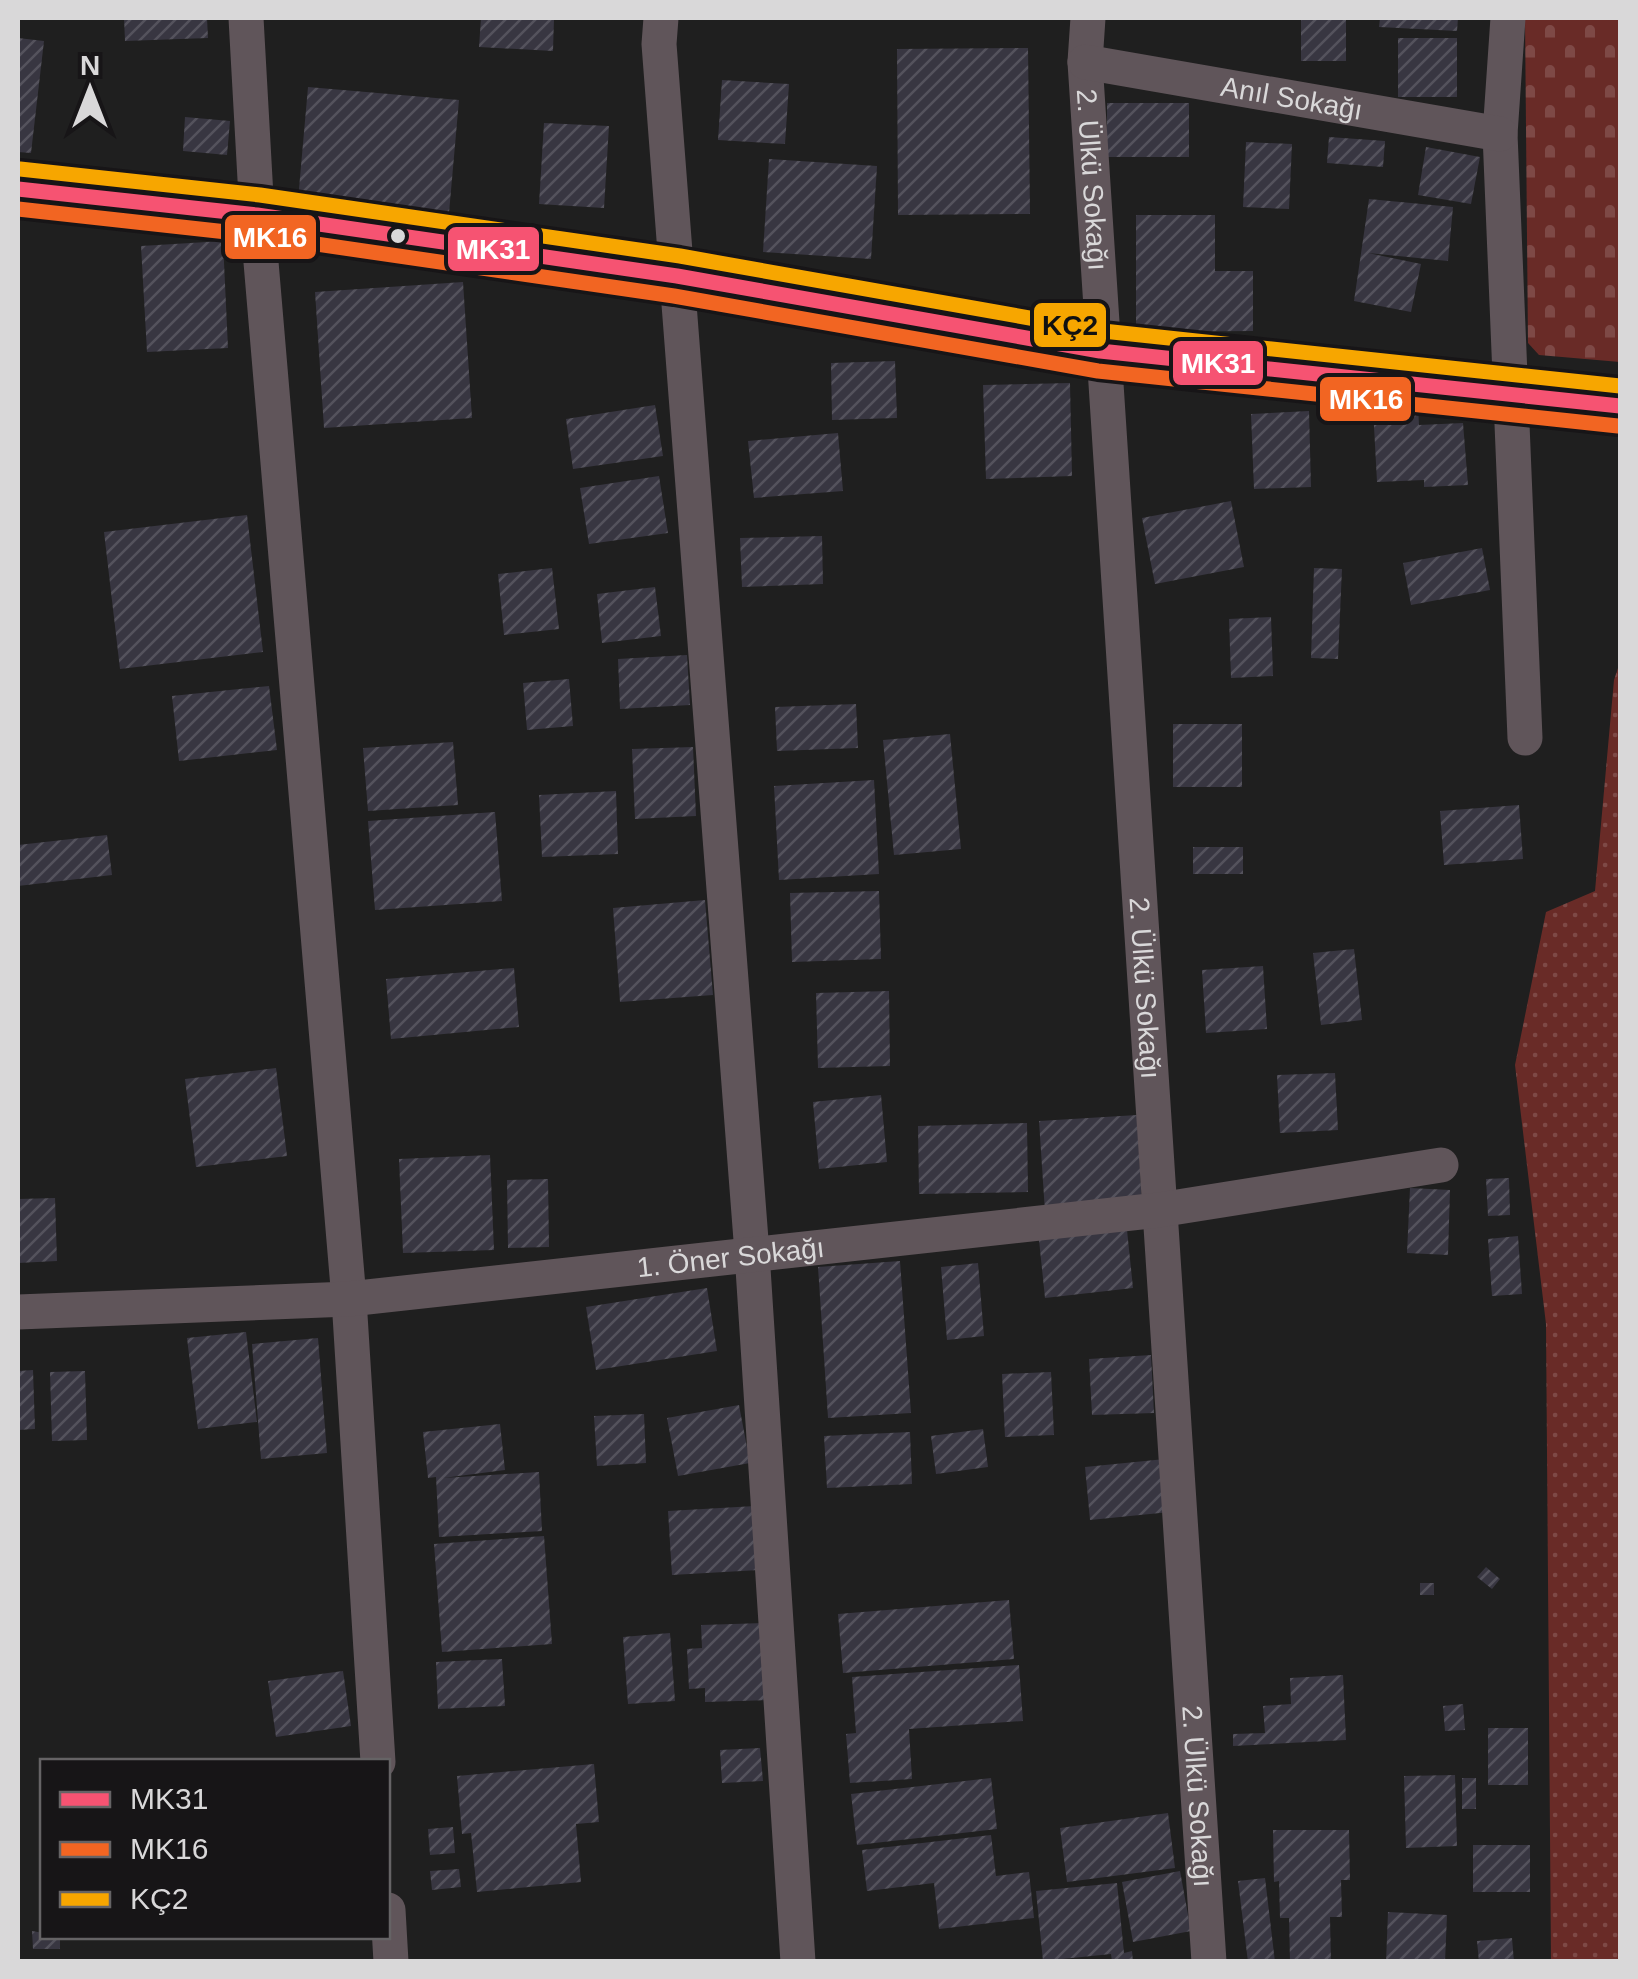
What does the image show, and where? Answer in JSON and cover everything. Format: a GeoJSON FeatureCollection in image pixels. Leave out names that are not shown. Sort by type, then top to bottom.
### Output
{"type":"FeatureCollection","features":[{"type":"Feature","properties":{"kind":"street"},"geometry":{"type":"LineString","coordinates":[[246,18],[257,215],[350,1299],[378,1759]]}},
{"type":"Feature","properties":{"kind":"street"},"geometry":{"type":"LineString","coordinates":[[661,18],[752,1254],[798,1962]]}},
{"type":"Feature","properties":{"kind":"street","name":"2. Ülkü Sokağı"},"geometry":{"type":"LineString","coordinates":[[1088,18],[1084,62],[1100,350],[1208,1962]]}},
{"type":"Feature","properties":{"kind":"street"},"geometry":{"type":"LineString","coordinates":[[1508,18],[1500,134],[1525,738]]}},
{"type":"Feature","properties":{"kind":"street","name":"Anıl Sokağı"},"geometry":{"type":"LineString","coordinates":[[1084,62],[1500,134]]}},
{"type":"Feature","properties":{"kind":"street"},"geometry":{"type":"LineString","coordinates":[[18,189],[257,215],[677,276],[1100,350],[1620,406]]}},
{"type":"Feature","properties":{"kind":"street","name":"1. Öner Sokağı"},"geometry":{"type":"LineString","coordinates":[[18,1312],[350,1299],[1159,1210],[1441,1166]]}},
{"type":"Feature","properties":{"kind":"green space"},"geometry":{"type":"Polygon","coordinates":[[[1525,18],[1620,18],[1620,362],[1539,355],[1528,343],[1525,18]]]}},
{"type":"Feature","properties":{"kind":"green space"},"geometry":{"type":"Polygon","coordinates":[[[1620,662],[1620,1961],[1551,1961],[1546,1324],[1515,1065],[1546,912],[1595,891],[1614,680],[1620,662]]]}},
{"type":"Feature","properties":{"kind":"building"},"geometry":{"type":"Polygon","coordinates":[[[124,18],[207,18],[208,38],[125,41],[124,18]]]}},
{"type":"Feature","properties":{"kind":"building"},"geometry":{"type":"Polygon","coordinates":[[[481,18],[554,18],[553,51],[479,47],[481,18]]]}},
{"type":"Feature","properties":{"kind":"building"},"geometry":{"type":"Polygon","coordinates":[[[1301,18],[1346,18],[1346,61],[1301,61],[1301,18]]]}},
{"type":"Feature","properties":{"kind":"building"},"geometry":{"type":"Polygon","coordinates":[[[1380,18],[1458,18],[1457,31],[1379,27],[1380,18]]]}},
{"type":"Feature","properties":{"kind":"building"},"geometry":{"type":"Polygon","coordinates":[[[18,38],[44,41],[31,153],[18,152],[18,38]]]}},
{"type":"Feature","properties":{"kind":"building"},"geometry":{"type":"Polygon","coordinates":[[[1398,38],[1457,38],[1457,97],[1398,97],[1398,38]]]}},
{"type":"Feature","properties":{"kind":"building"},"geometry":{"type":"Polygon","coordinates":[[[1028,48],[1030,214],[898,215],[897,49],[1028,48]]]}},
{"type":"Feature","properties":{"kind":"building"},"geometry":{"type":"Polygon","coordinates":[[[722,80],[789,84],[785,144],[718,140],[722,80]]]}},
{"type":"Feature","properties":{"kind":"building"},"geometry":{"type":"Polygon","coordinates":[[[308,87],[459,100],[449,213],[298,200],[308,87]]]}},
{"type":"Feature","properties":{"kind":"building"},"geometry":{"type":"Polygon","coordinates":[[[1107,103],[1189,103],[1189,157],[1107,157],[1107,103]]]}},
{"type":"Feature","properties":{"kind":"building"},"geometry":{"type":"Polygon","coordinates":[[[185,117],[230,121],[227,155],[183,151],[185,117]]]}},
{"type":"Feature","properties":{"kind":"building"},"geometry":{"type":"Polygon","coordinates":[[[544,123],[609,126],[604,208],[539,204],[544,123]]]}},
{"type":"Feature","properties":{"kind":"building"},"geometry":{"type":"Polygon","coordinates":[[[1329,137],[1385,141],[1383,167],[1327,163],[1329,137]]]}},
{"type":"Feature","properties":{"kind":"building"},"geometry":{"type":"Polygon","coordinates":[[[1246,142],[1292,144],[1289,209],[1243,207],[1246,142]]]}},
{"type":"Feature","properties":{"kind":"building"},"geometry":{"type":"Polygon","coordinates":[[[1426,147],[1480,157],[1471,204],[1418,195],[1426,147]]]}},
{"type":"Feature","properties":{"kind":"building"},"geometry":{"type":"Polygon","coordinates":[[[769,159],[877,166],[871,259],[763,252],[769,159]]]}},
{"type":"Feature","properties":{"kind":"building"},"geometry":{"type":"Polygon","coordinates":[[[1369,199],[1453,207],[1448,261],[1368,253],[1421,264],[1411,312],[1354,301],[1369,199]]]}},
{"type":"Feature","properties":{"kind":"building"},"geometry":{"type":"Polygon","coordinates":[[[1136,215],[1215,215],[1215,271],[1253,271],[1253,331],[1136,332],[1136,215]]]}},
{"type":"Feature","properties":{"kind":"building"},"geometry":{"type":"Polygon","coordinates":[[[223,241],[228,348],[147,352],[141,246],[223,241]]]}},
{"type":"Feature","properties":{"kind":"building"},"geometry":{"type":"Polygon","coordinates":[[[463,282],[472,418],[324,428],[315,292],[463,282]]]}},
{"type":"Feature","properties":{"kind":"building"},"geometry":{"type":"Polygon","coordinates":[[[895,361],[897,418],[832,420],[831,363],[895,361]]]}},
{"type":"Feature","properties":{"kind":"building"},"geometry":{"type":"Polygon","coordinates":[[[1070,383],[1072,476],[986,479],[983,385],[1070,383]]]}},
{"type":"Feature","properties":{"kind":"building"},"geometry":{"type":"Polygon","coordinates":[[[655,405],[663,456],[573,469],[566,419],[655,405]]]}},
{"type":"Feature","properties":{"kind":"building"},"geometry":{"type":"Polygon","coordinates":[[[1418,406],[1419,425],[1463,423],[1468,485],[1424,487],[1424,480],[1377,482],[1373,408],[1418,406]]]}},
{"type":"Feature","properties":{"kind":"building"},"geometry":{"type":"Polygon","coordinates":[[[1309,411],[1311,487],[1254,489],[1251,414],[1309,411]]]}},
{"type":"Feature","properties":{"kind":"building"},"geometry":{"type":"Polygon","coordinates":[[[838,433],[843,491],[754,498],[748,441],[838,433]]]}},
{"type":"Feature","properties":{"kind":"building"},"geometry":{"type":"Polygon","coordinates":[[[659,476],[668,533],[589,544],[580,488],[659,476]]]}},
{"type":"Feature","properties":{"kind":"building"},"geometry":{"type":"Polygon","coordinates":[[[1231,501],[1244,567],[1155,584],[1142,518],[1231,501]]]}},
{"type":"Feature","properties":{"kind":"building"},"geometry":{"type":"Polygon","coordinates":[[[247,515],[263,652],[120,669],[104,532],[247,515]]]}},
{"type":"Feature","properties":{"kind":"building"},"geometry":{"type":"Polygon","coordinates":[[[822,536],[823,584],[742,587],[740,538],[822,536]]]}},
{"type":"Feature","properties":{"kind":"building"},"geometry":{"type":"Polygon","coordinates":[[[1482,548],[1490,590],[1411,605],[1403,563],[1482,548]]]}},
{"type":"Feature","properties":{"kind":"building"},"geometry":{"type":"Polygon","coordinates":[[[552,568],[559,629],[504,635],[498,574],[552,568]]]}},
{"type":"Feature","properties":{"kind":"building"},"geometry":{"type":"Polygon","coordinates":[[[1314,568],[1342,569],[1338,659],[1311,658],[1314,568]]]}},
{"type":"Feature","properties":{"kind":"building"},"geometry":{"type":"Polygon","coordinates":[[[655,587],[661,636],[602,643],[597,594],[655,587]]]}},
{"type":"Feature","properties":{"kind":"building"},"geometry":{"type":"Polygon","coordinates":[[[1271,617],[1273,676],[1231,678],[1229,619],[1271,617]]]}},
{"type":"Feature","properties":{"kind":"building"},"geometry":{"type":"Polygon","coordinates":[[[687,655],[690,705],[620,709],[618,659],[687,655]]]}},
{"type":"Feature","properties":{"kind":"building"},"geometry":{"type":"Polygon","coordinates":[[[569,679],[573,726],[527,730],[523,683],[569,679]]]}},
{"type":"Feature","properties":{"kind":"building"},"geometry":{"type":"Polygon","coordinates":[[[269,686],[277,750],[179,761],[172,696],[269,686]]]}},
{"type":"Feature","properties":{"kind":"building"},"geometry":{"type":"Polygon","coordinates":[[[856,704],[858,748],[777,751],[775,707],[856,704]]]}},
{"type":"Feature","properties":{"kind":"building"},"geometry":{"type":"Polygon","coordinates":[[[1173,724],[1242,724],[1242,787],[1173,787],[1173,724]]]}},
{"type":"Feature","properties":{"kind":"building"},"geometry":{"type":"Polygon","coordinates":[[[950,734],[961,849],[894,855],[883,740],[950,734]]]}},
{"type":"Feature","properties":{"kind":"building"},"geometry":{"type":"Polygon","coordinates":[[[453,742],[458,805],[368,811],[363,748],[453,742]]]}},
{"type":"Feature","properties":{"kind":"building"},"geometry":{"type":"Polygon","coordinates":[[[693,747],[696,816],[635,819],[632,749],[693,747]]]}},
{"type":"Feature","properties":{"kind":"building"},"geometry":{"type":"Polygon","coordinates":[[[874,780],[879,874],[779,880],[774,786],[874,780]]]}},
{"type":"Feature","properties":{"kind":"building"},"geometry":{"type":"Polygon","coordinates":[[[616,791],[618,854],[542,857],[539,795],[616,791]]]}},
{"type":"Feature","properties":{"kind":"building"},"geometry":{"type":"Polygon","coordinates":[[[1519,805],[1523,859],[1444,865],[1440,811],[1519,805]]]}},
{"type":"Feature","properties":{"kind":"building"},"geometry":{"type":"Polygon","coordinates":[[[495,812],[502,901],[375,910],[368,821],[495,812]]]}},
{"type":"Feature","properties":{"kind":"building"},"geometry":{"type":"Polygon","coordinates":[[[107,835],[112,875],[18,886],[18,845],[107,835]]]}},
{"type":"Feature","properties":{"kind":"building"},"geometry":{"type":"Polygon","coordinates":[[[1193,847],[1243,847],[1243,874],[1193,874],[1193,847]]]}},
{"type":"Feature","properties":{"kind":"building"},"geometry":{"type":"Polygon","coordinates":[[[879,891],[881,959],[792,962],[790,893],[879,891]]]}},
{"type":"Feature","properties":{"kind":"building"},"geometry":{"type":"Polygon","coordinates":[[[705,900],[713,995],[620,1002],[613,908],[705,900]]]}},
{"type":"Feature","properties":{"kind":"building"},"geometry":{"type":"Polygon","coordinates":[[[1354,949],[1362,1020],[1321,1025],[1313,953],[1354,949]]]}},
{"type":"Feature","properties":{"kind":"building"},"geometry":{"type":"Polygon","coordinates":[[[1263,966],[1267,1029],[1206,1033],[1202,970],[1263,966]]]}},
{"type":"Feature","properties":{"kind":"building"},"geometry":{"type":"Polygon","coordinates":[[[514,968],[519,1027],[391,1039],[386,979],[514,968]]]}},
{"type":"Feature","properties":{"kind":"building"},"geometry":{"type":"Polygon","coordinates":[[[889,991],[890,1066],[818,1068],[816,993],[889,991]]]}},
{"type":"Feature","properties":{"kind":"building"},"geometry":{"type":"Polygon","coordinates":[[[276,1068],[287,1156],[196,1167],[185,1079],[276,1068]]]}},
{"type":"Feature","properties":{"kind":"building"},"geometry":{"type":"Polygon","coordinates":[[[1335,1073],[1338,1130],[1280,1133],[1277,1075],[1335,1073]]]}},
{"type":"Feature","properties":{"kind":"building"},"geometry":{"type":"Polygon","coordinates":[[[881,1095],[887,1162],[819,1169],[813,1102],[881,1095]]]}},
{"type":"Feature","properties":{"kind":"building"},"geometry":{"type":"Polygon","coordinates":[[[1137,1115],[1142,1206],[1045,1212],[1039,1121],[1137,1115]]]}},
{"type":"Feature","properties":{"kind":"building"},"geometry":{"type":"Polygon","coordinates":[[[1027,1123],[1028,1192],[919,1194],[918,1126],[1027,1123]]]}},
{"type":"Feature","properties":{"kind":"building"},"geometry":{"type":"Polygon","coordinates":[[[490,1155],[494,1250],[403,1253],[399,1159],[490,1155]]]}},
{"type":"Feature","properties":{"kind":"building"},"geometry":{"type":"Polygon","coordinates":[[[1509,1178],[1510,1215],[1488,1216],[1486,1179],[1509,1178]]]}},
{"type":"Feature","properties":{"kind":"building"},"geometry":{"type":"Polygon","coordinates":[[[548,1179],[549,1247],[508,1248],[507,1180],[548,1179]]]}},
{"type":"Feature","properties":{"kind":"building"},"geometry":{"type":"Polygon","coordinates":[[[1410,1188],[1450,1190],[1448,1255],[1407,1253],[1410,1188]]]}},
{"type":"Feature","properties":{"kind":"building"},"geometry":{"type":"Polygon","coordinates":[[[55,1198],[57,1261],[18,1263],[18,1199],[55,1198]]]}},
{"type":"Feature","properties":{"kind":"building"},"geometry":{"type":"Polygon","coordinates":[[[1127,1230],[1133,1288],[1045,1298],[1039,1240],[1127,1230]]]}},
{"type":"Feature","properties":{"kind":"building"},"geometry":{"type":"Polygon","coordinates":[[[1518,1236],[1522,1294],[1492,1296],[1488,1239],[1518,1236]]]}},
{"type":"Feature","properties":{"kind":"building"},"geometry":{"type":"Polygon","coordinates":[[[900,1261],[911,1413],[828,1418],[818,1267],[900,1261]]]}},
{"type":"Feature","properties":{"kind":"building"},"geometry":{"type":"Polygon","coordinates":[[[978,1263],[984,1336],[947,1340],[941,1267],[978,1263]]]}},
{"type":"Feature","properties":{"kind":"building"},"geometry":{"type":"Polygon","coordinates":[[[707,1288],[717,1351],[596,1370],[586,1307],[707,1288]]]}},
{"type":"Feature","properties":{"kind":"building"},"geometry":{"type":"Polygon","coordinates":[[[246,1332],[257,1422],[198,1429],[187,1338],[246,1332]]]}},
{"type":"Feature","properties":{"kind":"building"},"geometry":{"type":"Polygon","coordinates":[[[318,1338],[327,1453],[261,1459],[252,1344],[318,1338]]]}},
{"type":"Feature","properties":{"kind":"building"},"geometry":{"type":"Polygon","coordinates":[[[1151,1355],[1154,1413],[1092,1415],[1089,1359],[1151,1355]]]}},
{"type":"Feature","properties":{"kind":"building"},"geometry":{"type":"Polygon","coordinates":[[[33,1370],[35,1429],[18,1430],[18,1371],[33,1370]]]}},
{"type":"Feature","properties":{"kind":"building"},"geometry":{"type":"Polygon","coordinates":[[[85,1371],[87,1440],[52,1441],[50,1372],[85,1371]]]}},
{"type":"Feature","properties":{"kind":"building"},"geometry":{"type":"Polygon","coordinates":[[[1051,1372],[1054,1435],[1005,1437],[1002,1374],[1051,1372]]]}},
{"type":"Feature","properties":{"kind":"building"},"geometry":{"type":"Polygon","coordinates":[[[739,1405],[750,1463],[678,1476],[667,1418],[739,1405]]]}},
{"type":"Feature","properties":{"kind":"building"},"geometry":{"type":"Polygon","coordinates":[[[644,1414],[646,1463],[597,1466],[594,1416],[644,1414]]]}},
{"type":"Feature","properties":{"kind":"building"},"geometry":{"type":"Polygon","coordinates":[[[500,1424],[505,1470],[443,1478],[539,1472],[542,1531],[439,1537],[436,1477],[428,1478],[423,1432],[500,1424]]]}},
{"type":"Feature","properties":{"kind":"building"},"geometry":{"type":"Polygon","coordinates":[[[983,1429],[988,1467],[936,1474],[931,1436],[983,1429]]]}},
{"type":"Feature","properties":{"kind":"building"},"geometry":{"type":"Polygon","coordinates":[[[910,1432],[912,1484],[827,1488],[824,1436],[910,1432]]]}},
{"type":"Feature","properties":{"kind":"building"},"geometry":{"type":"Polygon","coordinates":[[[1165,1459],[1170,1512],[1090,1520],[1085,1467],[1165,1459]]]}},
{"type":"Feature","properties":{"kind":"building"},"geometry":{"type":"Polygon","coordinates":[[[755,1506],[759,1570],[672,1575],[668,1511],[755,1506]]]}},
{"type":"Feature","properties":{"kind":"building"},"geometry":{"type":"Polygon","coordinates":[[[544,1536],[552,1644],[442,1652],[434,1544],[544,1536]]]}},
{"type":"Feature","properties":{"kind":"building"},"geometry":{"type":"Polygon","coordinates":[[[1486,1567],[1500,1579],[1492,1589],[1477,1577],[1486,1567]]]}},
{"type":"Feature","properties":{"kind":"building"},"geometry":{"type":"Polygon","coordinates":[[[1420,1583],[1434,1583],[1434,1595],[1420,1595],[1420,1583]]]}},
{"type":"Feature","properties":{"kind":"building"},"geometry":{"type":"Polygon","coordinates":[[[1009,1600],[1014,1659],[843,1673],[838,1614],[1009,1600]]]}},
{"type":"Feature","properties":{"kind":"building"},"geometry":{"type":"Polygon","coordinates":[[[767,1623],[770,1700],[705,1702],[705,1688],[689,1689],[687,1649],[702,1648],[701,1625],[767,1623]]]}},
{"type":"Feature","properties":{"kind":"building"},"geometry":{"type":"Polygon","coordinates":[[[670,1633],[675,1701],[628,1704],[623,1637],[670,1633]]]}},
{"type":"Feature","properties":{"kind":"building"},"geometry":{"type":"Polygon","coordinates":[[[502,1659],[505,1706],[438,1709],[436,1662],[502,1659]]]}},
{"type":"Feature","properties":{"kind":"building"},"geometry":{"type":"Polygon","coordinates":[[[1019,1665],[1023,1721],[909,1729],[912,1779],[850,1783],[846,1734],[856,1733],[852,1677],[1019,1665]]]}},
{"type":"Feature","properties":{"kind":"building"},"geometry":{"type":"Polygon","coordinates":[[[343,1671],[351,1726],[276,1737],[268,1681],[343,1671]]]}},
{"type":"Feature","properties":{"kind":"building"},"geometry":{"type":"Polygon","coordinates":[[[1343,1675],[1346,1740],[1233,1746],[1233,1734],[1265,1733],[1263,1706],[1291,1704],[1290,1678],[1343,1675]]]}},
{"type":"Feature","properties":{"kind":"building"},"geometry":{"type":"Polygon","coordinates":[[[1463,1704],[1465,1730],[1445,1731],[1443,1706],[1463,1704]]]}},
{"type":"Feature","properties":{"kind":"building"},"geometry":{"type":"Polygon","coordinates":[[[1488,1728],[1528,1728],[1528,1785],[1488,1785],[1488,1728]]]}},
{"type":"Feature","properties":{"kind":"building"},"geometry":{"type":"Polygon","coordinates":[[[760,1748],[763,1781],[722,1783],[720,1750],[760,1748]]]}},
{"type":"Feature","properties":{"kind":"building"},"geometry":{"type":"Polygon","coordinates":[[[594,1764],[599,1822],[576,1824],[581,1882],[477,1892],[471,1833],[462,1834],[457,1776],[594,1764]]]}},
{"type":"Feature","properties":{"kind":"building"},"geometry":{"type":"Polygon","coordinates":[[[1455,1775],[1457,1846],[1406,1848],[1404,1776],[1455,1775]]]}},
{"type":"Feature","properties":{"kind":"building"},"geometry":{"type":"Polygon","coordinates":[[[991,1778],[997,1829],[857,1845],[851,1794],[991,1778]]]}},
{"type":"Feature","properties":{"kind":"building"},"geometry":{"type":"Polygon","coordinates":[[[1462,1778],[1476,1778],[1476,1809],[1462,1809],[1462,1778]]]}},
{"type":"Feature","properties":{"kind":"building"},"geometry":{"type":"Polygon","coordinates":[[[1168,1813],[1175,1868],[1067,1882],[1060,1828],[1168,1813]]]}},
{"type":"Feature","properties":{"kind":"building"},"geometry":{"type":"Polygon","coordinates":[[[453,1827],[455,1853],[430,1855],[428,1829],[453,1827]]]}},
{"type":"Feature","properties":{"kind":"building"},"geometry":{"type":"Polygon","coordinates":[[[1273,1830],[1349,1830],[1350,1880],[1341,1880],[1342,1917],[1330,1917],[1331,1962],[1290,1962],[1289,1918],[1280,1918],[1279,1881],[1274,1882],[1273,1830]]]}},
{"type":"Feature","properties":{"kind":"building"},"geometry":{"type":"Polygon","coordinates":[[[991,1835],[996,1876],[1029,1872],[1034,1918],[939,1929],[934,1883],[867,1891],[862,1850],[991,1835]]]}},
{"type":"Feature","properties":{"kind":"building"},"geometry":{"type":"Polygon","coordinates":[[[1473,1845],[1530,1845],[1530,1892],[1473,1892],[1473,1845]]]}},
{"type":"Feature","properties":{"kind":"building"},"geometry":{"type":"Polygon","coordinates":[[[459,1869],[461,1887],[432,1890],[430,1871],[459,1869]]]}},
{"type":"Feature","properties":{"kind":"building"},"geometry":{"type":"Polygon","coordinates":[[[1180,1871],[1191,1931],[1133,1942],[1122,1882],[1180,1871]]]}},
{"type":"Feature","properties":{"kind":"building"},"geometry":{"type":"Polygon","coordinates":[[[1265,1878],[1275,1962],[1248,1962],[1238,1881],[1265,1878]]]}},
{"type":"Feature","properties":{"kind":"building"},"geometry":{"type":"Polygon","coordinates":[[[1117,1883],[1124,1953],[1132,1951],[1133,1962],[1112,1962],[1111,1954],[1043,1961],[1036,1891],[1117,1883]]]}},
{"type":"Feature","properties":{"kind":"building"},"geometry":{"type":"Polygon","coordinates":[[[1388,1912],[1447,1915],[1445,1962],[1386,1962],[1388,1912]]]}},
{"type":"Feature","properties":{"kind":"building"},"geometry":{"type":"Polygon","coordinates":[[[32,1931],[40,1932],[40,1939],[60,1939],[60,1949],[33,1949],[32,1931]]]}},
{"type":"Feature","properties":{"kind":"building"},"geometry":{"type":"Polygon","coordinates":[[[1512,1938],[1514,1962],[1479,1962],[1477,1941],[1512,1938]]]}},
{"type":"Feature","properties":{"kind":"transit line","name":"KÇ2"},"geometry":{"type":"LineString","coordinates":[[20,169],[260,195],[680,256],[1103,331],[1620,386]]}},
{"type":"Feature","properties":{"kind":"transit line","name":"MK31"},"geometry":{"type":"LineString","coordinates":[[18,189],[257,215],[677,276],[1100,351],[1620,406]]}},
{"type":"Feature","properties":{"kind":"transit line","name":"MK16"},"geometry":{"type":"LineString","coordinates":[[18,209],[254,235],[674,296],[1098,371],[1618,426]]}}]}
